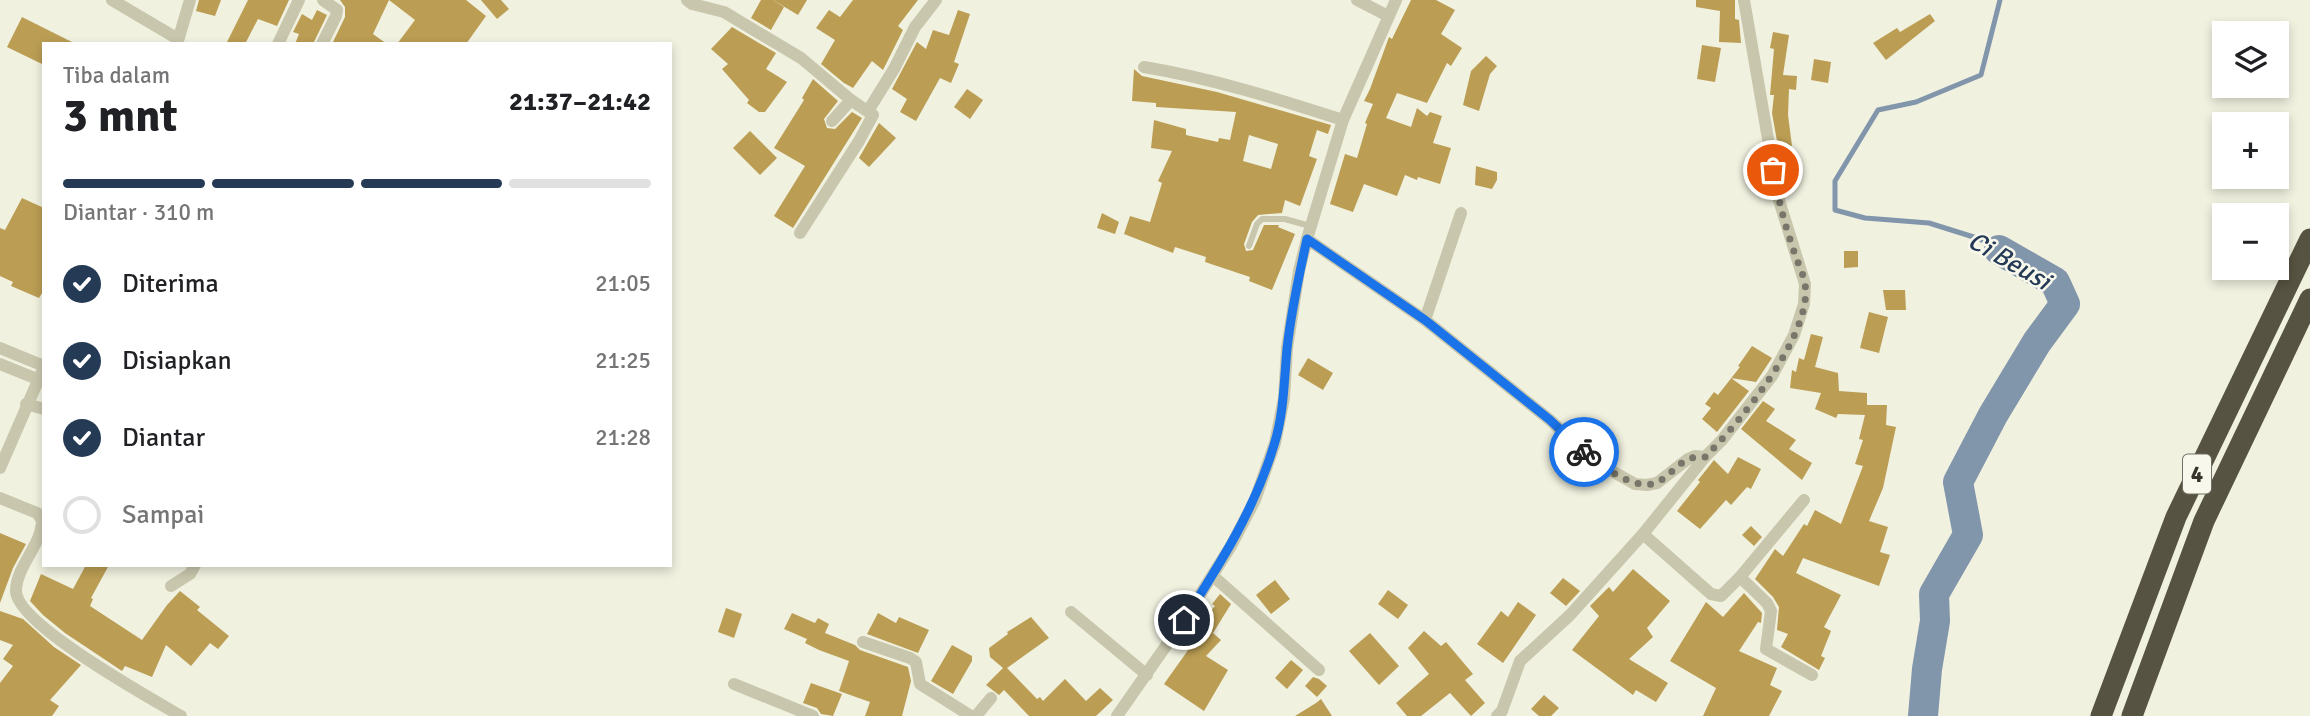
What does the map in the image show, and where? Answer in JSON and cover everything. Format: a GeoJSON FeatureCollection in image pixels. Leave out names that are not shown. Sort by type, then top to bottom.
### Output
{"type":"FeatureCollection","features":[{"type":"Feature","properties":{"kind":"highway","name":"4"},"geometry":{"type":"LineString","coordinates":[[2101,716],[2176,517],[2310,239]]}},
{"type":"Feature","properties":{"kind":"highway","name":"4"},"geometry":{"type":"LineString","coordinates":[[2132,716],[2204,521],[2310,299]]}},
{"type":"Feature","properties":{"kind":"street"},"geometry":{"type":"LineString","coordinates":[[112,0],[178,41],[190,0]]}},
{"type":"Feature","properties":{"kind":"street"},"geometry":{"type":"LineString","coordinates":[[279,42],[299,0]]}},
{"type":"Feature","properties":{"kind":"street"},"geometry":{"type":"LineString","coordinates":[[323,0],[337,10],[323,42]]}},
{"type":"Feature","properties":{"kind":"street"},"geometry":{"type":"LineString","coordinates":[[687,0],[692,4],[724,12],[802,58],[873,115],[800,233]]}},
{"type":"Feature","properties":{"kind":"street"},"geometry":{"type":"LineString","coordinates":[[868,111],[894,69],[915,27],[936,0]]}},
{"type":"Feature","properties":{"kind":"street"},"geometry":{"type":"LineString","coordinates":[[1357,0],[1388,16]]}},
{"type":"Feature","properties":{"kind":"street"},"geometry":{"type":"LineString","coordinates":[[1116,716],[1147,675],[1213,576],[1255,500],[1275,443],[1284,398],[1287,348],[1297,284],[1310,232],[1343,120],[1396,0]]}},
{"type":"Feature","properties":{"kind":"street"},"geometry":{"type":"LineString","coordinates":[[1497,716],[1502,711],[1520,661],[1570,615],[1722,440],[1772,376],[1794,334],[1804,304],[1805,284],[1778,197],[1744,0]]}},
{"type":"Feature","properties":{"kind":"street"},"geometry":{"type":"LineString","coordinates":[[1144,67],[1265,96],[1343,120]]}},
{"type":"Feature","properties":{"kind":"street"},"geometry":{"type":"LineString","coordinates":[[832,121],[851,100]]}},
{"type":"Feature","properties":{"kind":"street"},"geometry":{"type":"LineString","coordinates":[[1425,320],[1461,213]]}},
{"type":"Feature","properties":{"kind":"street"},"geometry":{"type":"LineString","coordinates":[[1310,232],[1550,420],[1594,461],[1635,484],[1647,485],[1657,482],[1688,459],[1695,456],[1705,457]]}},
{"type":"Feature","properties":{"kind":"street"},"geometry":{"type":"LineString","coordinates":[[0,348],[42,365]]}},
{"type":"Feature","properties":{"kind":"street"},"geometry":{"type":"LineString","coordinates":[[0,364],[37,379]]}},
{"type":"Feature","properties":{"kind":"street"},"geometry":{"type":"LineString","coordinates":[[0,467],[42,370]]}},
{"type":"Feature","properties":{"kind":"street"},"geometry":{"type":"LineString","coordinates":[[26,404],[42,409]]}},
{"type":"Feature","properties":{"kind":"street"},"geometry":{"type":"LineString","coordinates":[[0,498],[37,513],[42,520],[41,530],[23,568],[16,591],[17,598],[25,609],[73,650],[181,716]]}},
{"type":"Feature","properties":{"kind":"street"},"geometry":{"type":"LineString","coordinates":[[1643,534],[1711,594],[1721,596],[1804,500]]}},
{"type":"Feature","properties":{"kind":"street"},"geometry":{"type":"LineString","coordinates":[[171,586],[190,574],[194,567]]}},
{"type":"Feature","properties":{"kind":"street"},"geometry":{"type":"LineString","coordinates":[[1213,576],[1318,670]]}},
{"type":"Feature","properties":{"kind":"street"},"geometry":{"type":"LineString","coordinates":[[1740,577],[1767,603],[1771,611],[1766,649],[1812,675]]}},
{"type":"Feature","properties":{"kind":"street"},"geometry":{"type":"LineString","coordinates":[[1072,612],[1147,675]]}},
{"type":"Feature","properties":{"kind":"street"},"geometry":{"type":"LineString","coordinates":[[863,642],[910,657],[916,663],[920,684],[973,716],[991,698]]}},
{"type":"Feature","properties":{"kind":"street"},"geometry":{"type":"LineString","coordinates":[[734,684],[813,716]]}},
{"type":"Feature","properties":{"kind":"lane"},"geometry":{"type":"LineString","coordinates":[[1249,246],[1256,224],[1262,219],[1285,219],[1310,232]]}},
{"type":"Feature","properties":{"kind":"building"},"geometry":{"type":"Polygon","coordinates":[[[199,0],[221,0],[215,16],[196,11],[199,0]]]}},
{"type":"Feature","properties":{"kind":"building"},"geometry":{"type":"Polygon","coordinates":[[[248,0],[289,0],[277,26],[258,19],[246,42],[227,42],[248,0]]]}},
{"type":"Feature","properties":{"kind":"building"},"geometry":{"type":"Polygon","coordinates":[[[340,0],[389,0],[373,34],[384,42],[333,42],[345,17],[345,7],[340,0]]]}},
{"type":"Feature","properties":{"kind":"building"},"geometry":{"type":"Polygon","coordinates":[[[389,0],[466,0],[486,16],[467,42],[398,42],[415,20],[389,0]]]}},
{"type":"Feature","properties":{"kind":"building"},"geometry":{"type":"Polygon","coordinates":[[[481,0],[501,0],[509,9],[497,19],[481,0]]]}},
{"type":"Feature","properties":{"kind":"building"},"geometry":{"type":"Polygon","coordinates":[[[761,0],[773,0],[784,7],[771,30],[751,18],[761,0]]]}},
{"type":"Feature","properties":{"kind":"building"},"geometry":{"type":"Polygon","coordinates":[[[773,0],[807,0],[798,15],[773,0]]]}},
{"type":"Feature","properties":{"kind":"building"},"geometry":{"type":"Polygon","coordinates":[[[853,0],[918,0],[898,26],[903,30],[883,70],[872,61],[853,88],[821,64],[835,40],[816,28],[829,10],[840,17],[853,0]]]}},
{"type":"Feature","properties":{"kind":"building"},"geometry":{"type":"Polygon","coordinates":[[[1411,0],[1436,0],[1455,10],[1441,34],[1462,48],[1451,66],[1447,63],[1427,103],[1397,93],[1386,118],[1411,127],[1417,108],[1427,116],[1430,112],[1442,116],[1433,143],[1451,148],[1440,184],[1405,175],[1397,196],[1364,184],[1353,212],[1330,204],[1345,154],[1357,158],[1367,124],[1365,123],[1373,104],[1364,101],[1389,37],[1392,39],[1411,0]]]}},
{"type":"Feature","properties":{"kind":"building"},"geometry":{"type":"Polygon","coordinates":[[[1696,0],[1735,0],[1735,19],[1739,20],[1741,43],[1719,42],[1720,11],[1696,7],[1696,0]]]}},
{"type":"Feature","properties":{"kind":"building"},"geometry":{"type":"Polygon","coordinates":[[[317,10],[327,15],[314,42],[296,42],[299,34],[293,32],[302,14],[312,20],[317,10]]]}},
{"type":"Feature","properties":{"kind":"building"},"geometry":{"type":"Polygon","coordinates":[[[958,10],[970,14],[954,62],[959,64],[951,83],[940,78],[916,121],[900,112],[907,99],[892,89],[917,42],[926,49],[933,30],[949,35],[958,10]]]}},
{"type":"Feature","properties":{"kind":"building"},"geometry":{"type":"Polygon","coordinates":[[[1930,14],[1935,21],[1886,60],[1873,43],[1897,28],[1900,32],[1930,14]]]}},
{"type":"Feature","properties":{"kind":"building"},"geometry":{"type":"Polygon","coordinates":[[[22,17],[72,42],[42,42],[42,64],[7,47],[22,17]]]}},
{"type":"Feature","properties":{"kind":"building"},"geometry":{"type":"Polygon","coordinates":[[[732,27],[776,53],[766,69],[787,82],[765,112],[759,112],[747,103],[749,100],[722,69],[728,64],[711,49],[732,27]]]}},
{"type":"Feature","properties":{"kind":"building"},"geometry":{"type":"Polygon","coordinates":[[[1773,32],[1789,35],[1783,75],[1797,76],[1796,90],[1789,89],[1788,115],[1790,146],[1797,178],[1784,181],[1772,113],[1774,95],[1770,95],[1774,49],[1770,48],[1773,32]]]}},
{"type":"Feature","properties":{"kind":"building"},"geometry":{"type":"Polygon","coordinates":[[[1702,45],[1721,48],[1715,82],[1697,79],[1702,45]]]}},
{"type":"Feature","properties":{"kind":"building"},"geometry":{"type":"Polygon","coordinates":[[[1486,56],[1497,66],[1490,74],[1479,111],[1463,105],[1471,71],[1486,56]]]}},
{"type":"Feature","properties":{"kind":"building"},"geometry":{"type":"Polygon","coordinates":[[[1814,59],[1831,62],[1828,83],[1811,80],[1814,59]]]}},
{"type":"Feature","properties":{"kind":"building"},"geometry":{"type":"Polygon","coordinates":[[[1134,69],[1142,76],[1217,92],[1331,125],[1328,134],[1317,130],[1309,156],[1317,159],[1300,206],[1285,200],[1282,213],[1258,215],[1252,222],[1244,244],[1246,251],[1253,250],[1264,225],[1279,225],[1278,227],[1295,234],[1272,290],[1249,281],[1250,277],[1205,262],[1206,257],[1175,247],[1173,253],[1124,234],[1130,216],[1150,222],[1162,183],[1158,181],[1172,151],[1151,148],[1154,120],[1186,129],[1186,135],[1218,142],[1219,138],[1230,140],[1236,112],[1156,107],[1156,103],[1132,101],[1134,69]],[[1249,135],[1243,161],[1271,169],[1278,144],[1249,135]]]}},
{"type":"Feature","properties":{"kind":"building"},"geometry":{"type":"Polygon","coordinates":[[[813,79],[838,101],[824,119],[827,128],[835,129],[852,112],[862,118],[793,228],[774,216],[805,166],[774,148],[804,100],[802,98],[813,79]]]}},
{"type":"Feature","properties":{"kind":"building"},"geometry":{"type":"Polygon","coordinates":[[[967,89],[983,100],[970,119],[954,107],[967,89]]]}},
{"type":"Feature","properties":{"kind":"building"},"geometry":{"type":"Polygon","coordinates":[[[879,123],[896,138],[869,167],[859,158],[879,123]]]}},
{"type":"Feature","properties":{"kind":"building"},"geometry":{"type":"Polygon","coordinates":[[[750,131],[777,158],[760,175],[733,148],[750,131]]]}},
{"type":"Feature","properties":{"kind":"building"},"geometry":{"type":"Polygon","coordinates":[[[1476,166],[1497,172],[1497,180],[1492,189],[1475,185],[1476,166]]]}},
{"type":"Feature","properties":{"kind":"building"},"geometry":{"type":"Polygon","coordinates":[[[22,198],[42,207],[42,293],[39,298],[11,286],[13,282],[0,276],[0,228],[5,230],[22,198]]]}},
{"type":"Feature","properties":{"kind":"building"},"geometry":{"type":"Polygon","coordinates":[[[1102,213],[1119,222],[1115,234],[1097,228],[1102,213]]]}},
{"type":"Feature","properties":{"kind":"building"},"geometry":{"type":"Polygon","coordinates":[[[1844,251],[1858,251],[1858,267],[1844,268],[1844,251]]]}},
{"type":"Feature","properties":{"kind":"building"},"geometry":{"type":"Polygon","coordinates":[[[1883,290],[1905,290],[1906,310],[1886,310],[1883,290]]]}},
{"type":"Feature","properties":{"kind":"building"},"geometry":{"type":"Polygon","coordinates":[[[1869,312],[1888,317],[1879,353],[1860,348],[1869,312]]]}},
{"type":"Feature","properties":{"kind":"building"},"geometry":{"type":"Polygon","coordinates":[[[1811,334],[1823,337],[1815,367],[1838,373],[1839,391],[1867,393],[1867,405],[1887,405],[1886,425],[1896,427],[1883,488],[1869,521],[1888,527],[1880,552],[1890,555],[1879,586],[1803,558],[1796,573],[1841,595],[1824,627],[1831,631],[1821,656],[1825,658],[1819,670],[1781,647],[1788,634],[1777,630],[1779,607],[1755,579],[1775,549],[1783,556],[1804,524],[1807,526],[1815,510],[1841,524],[1863,466],[1855,464],[1863,440],[1859,439],[1865,415],[1838,414],[1836,418],[1815,409],[1821,393],[1790,388],[1792,370],[1796,372],[1799,358],[1804,360],[1811,334]]]}},
{"type":"Feature","properties":{"kind":"building"},"geometry":{"type":"Polygon","coordinates":[[[1752,346],[1772,358],[1756,382],[1731,378],[1752,346]]]}},
{"type":"Feature","properties":{"kind":"building"},"geometry":{"type":"Polygon","coordinates":[[[1308,358],[1333,373],[1323,390],[1298,375],[1308,358]]]}},
{"type":"Feature","properties":{"kind":"building"},"geometry":{"type":"Polygon","coordinates":[[[1731,378],[1749,391],[1717,432],[1702,419],[1711,408],[1705,404],[1714,392],[1718,395],[1731,378]]]}},
{"type":"Feature","properties":{"kind":"building"},"geometry":{"type":"Polygon","coordinates":[[[1763,401],[1775,409],[1766,421],[1796,440],[1789,449],[1812,463],[1802,480],[1741,429],[1763,401]]]}},
{"type":"Feature","properties":{"kind":"building"},"geometry":{"type":"Polygon","coordinates":[[[1738,457],[1761,469],[1751,489],[1747,487],[1731,505],[1726,500],[1700,529],[1677,511],[1714,460],[1728,474],[1738,457]]]}},
{"type":"Feature","properties":{"kind":"building"},"geometry":{"type":"Polygon","coordinates":[[[1751,526],[1762,537],[1754,546],[1742,535],[1751,526]]]}},
{"type":"Feature","properties":{"kind":"building"},"geometry":{"type":"Polygon","coordinates":[[[0,533],[26,544],[13,568],[0,603],[0,533]]]}},
{"type":"Feature","properties":{"kind":"building"},"geometry":{"type":"Polygon","coordinates":[[[85,567],[108,567],[91,598],[93,599],[90,606],[142,640],[180,591],[200,607],[197,610],[229,636],[218,649],[210,643],[191,666],[166,645],[152,677],[125,666],[122,671],[65,633],[30,601],[41,574],[73,589],[85,567]]]}},
{"type":"Feature","properties":{"kind":"building"},"geometry":{"type":"Polygon","coordinates":[[[1633,569],[1670,601],[1647,628],[1653,637],[1629,659],[1668,683],[1656,702],[1636,690],[1633,695],[1572,650],[1599,616],[1590,606],[1609,587],[1613,592],[1633,569]]]}},
{"type":"Feature","properties":{"kind":"building"},"geometry":{"type":"Polygon","coordinates":[[[1563,578],[1580,591],[1566,606],[1550,593],[1563,578]]]}},
{"type":"Feature","properties":{"kind":"building"},"geometry":{"type":"Polygon","coordinates":[[[1275,580],[1290,599],[1271,614],[1256,595],[1275,580]]]}},
{"type":"Feature","properties":{"kind":"building"},"geometry":{"type":"Polygon","coordinates":[[[1388,590],[1408,605],[1398,619],[1378,604],[1388,590]]]}},
{"type":"Feature","properties":{"kind":"building"},"geometry":{"type":"Polygon","coordinates":[[[1744,593],[1762,613],[1761,623],[1758,622],[1739,651],[1777,668],[1770,685],[1782,691],[1769,716],[1703,716],[1716,688],[1670,661],[1706,602],[1723,617],[1744,593]]]}},
{"type":"Feature","properties":{"kind":"building"},"geometry":{"type":"Polygon","coordinates":[[[1220,594],[1231,604],[1213,633],[1221,640],[1206,656],[1228,670],[1204,711],[1164,684],[1196,639],[1190,634],[1215,606],[1212,604],[1220,594]]]}},
{"type":"Feature","properties":{"kind":"building"},"geometry":{"type":"Polygon","coordinates":[[[1518,602],[1536,615],[1503,663],[1477,644],[1501,611],[1508,617],[1518,602]]]}},
{"type":"Feature","properties":{"kind":"building"},"geometry":{"type":"Polygon","coordinates":[[[726,608],[742,614],[734,638],[718,632],[726,608]]]}},
{"type":"Feature","properties":{"kind":"building"},"geometry":{"type":"Polygon","coordinates":[[[0,611],[23,619],[54,647],[81,665],[50,700],[59,706],[52,716],[0,716],[0,683],[13,666],[3,659],[13,645],[0,640],[0,611]]]}},
{"type":"Feature","properties":{"kind":"building"},"geometry":{"type":"Polygon","coordinates":[[[792,613],[815,623],[818,618],[829,624],[825,633],[855,645],[860,650],[908,667],[911,681],[902,716],[865,716],[870,702],[839,691],[849,661],[819,650],[805,643],[807,639],[784,629],[792,613]]]}},
{"type":"Feature","properties":{"kind":"building"},"geometry":{"type":"Polygon","coordinates":[[[878,613],[896,623],[899,617],[929,630],[918,653],[867,634],[878,613]]]}},
{"type":"Feature","properties":{"kind":"building"},"geometry":{"type":"Polygon","coordinates":[[[1031,617],[1049,638],[1007,668],[1037,699],[1040,697],[1043,701],[1065,679],[1086,701],[1100,688],[1113,700],[1096,716],[1029,716],[1004,690],[999,695],[986,685],[1003,668],[990,657],[989,648],[1008,634],[1007,632],[1031,617]]]}},
{"type":"Feature","properties":{"kind":"building"},"geometry":{"type":"Polygon","coordinates":[[[1424,631],[1441,646],[1446,642],[1473,674],[1465,680],[1485,703],[1471,716],[1450,693],[1421,716],[1407,716],[1396,703],[1429,674],[1408,648],[1424,631]]]}},
{"type":"Feature","properties":{"kind":"building"},"geometry":{"type":"Polygon","coordinates":[[[1370,633],[1399,666],[1379,685],[1349,651],[1370,633]]]}},
{"type":"Feature","properties":{"kind":"building"},"geometry":{"type":"Polygon","coordinates":[[[952,645],[972,656],[972,661],[953,694],[931,681],[952,645]]]}},
{"type":"Feature","properties":{"kind":"building"},"geometry":{"type":"Polygon","coordinates":[[[1291,660],[1303,670],[1287,689],[1275,678],[1291,660]]]}},
{"type":"Feature","properties":{"kind":"building"},"geometry":{"type":"Polygon","coordinates":[[[1313,677],[1327,686],[1317,697],[1305,686],[1313,677]]]}},
{"type":"Feature","properties":{"kind":"building"},"geometry":{"type":"Polygon","coordinates":[[[811,683],[842,694],[833,716],[821,714],[817,708],[803,703],[811,683]]]}},
{"type":"Feature","properties":{"kind":"building"},"geometry":{"type":"Polygon","coordinates":[[[1544,695],[1559,708],[1551,716],[1539,716],[1531,709],[1544,695]]]}},
{"type":"Feature","properties":{"kind":"building"},"geometry":{"type":"Polygon","coordinates":[[[1321,699],[1332,716],[1295,716],[1316,703],[1321,699]]]}},
{"type":"Feature","properties":{"kind":"waterway","name":"Ci Beusi"},"geometry":{"type":"LineString","coordinates":[[1999,250],[1980,239],[1929,223],[1865,218],[1835,210],[1835,181],[1878,110],[1916,102],[1981,75],[2000,0]]}},
{"type":"Feature","properties":{"kind":"waterway","name":"Ci Beusi"},"geometry":{"type":"LineString","coordinates":[[1923,716],[1935,621],[1934,594],[1968,535],[1958,482],[1993,415],[2037,342],[2065,304],[2055,282],[1999,250]]}},
{"type":"Feature","properties":{"kind":"way so far"},"geometry":{"type":"LineString","coordinates":[[1584,452],[1594,461],[1635,484],[1657,482],[1688,459],[1695,456],[1705,457],[1722,440],[1772,376],[1794,334],[1804,304],[1805,284],[1778,197],[1773,170]]}},
{"type":"Feature","properties":{"kind":"route"},"geometry":{"type":"LineString","coordinates":[[1184,620],[1231,546],[1255,500],[1275,443],[1284,398],[1287,348],[1299,271],[1307,239],[1425,320],[1550,420],[1584,452]]}}]}
